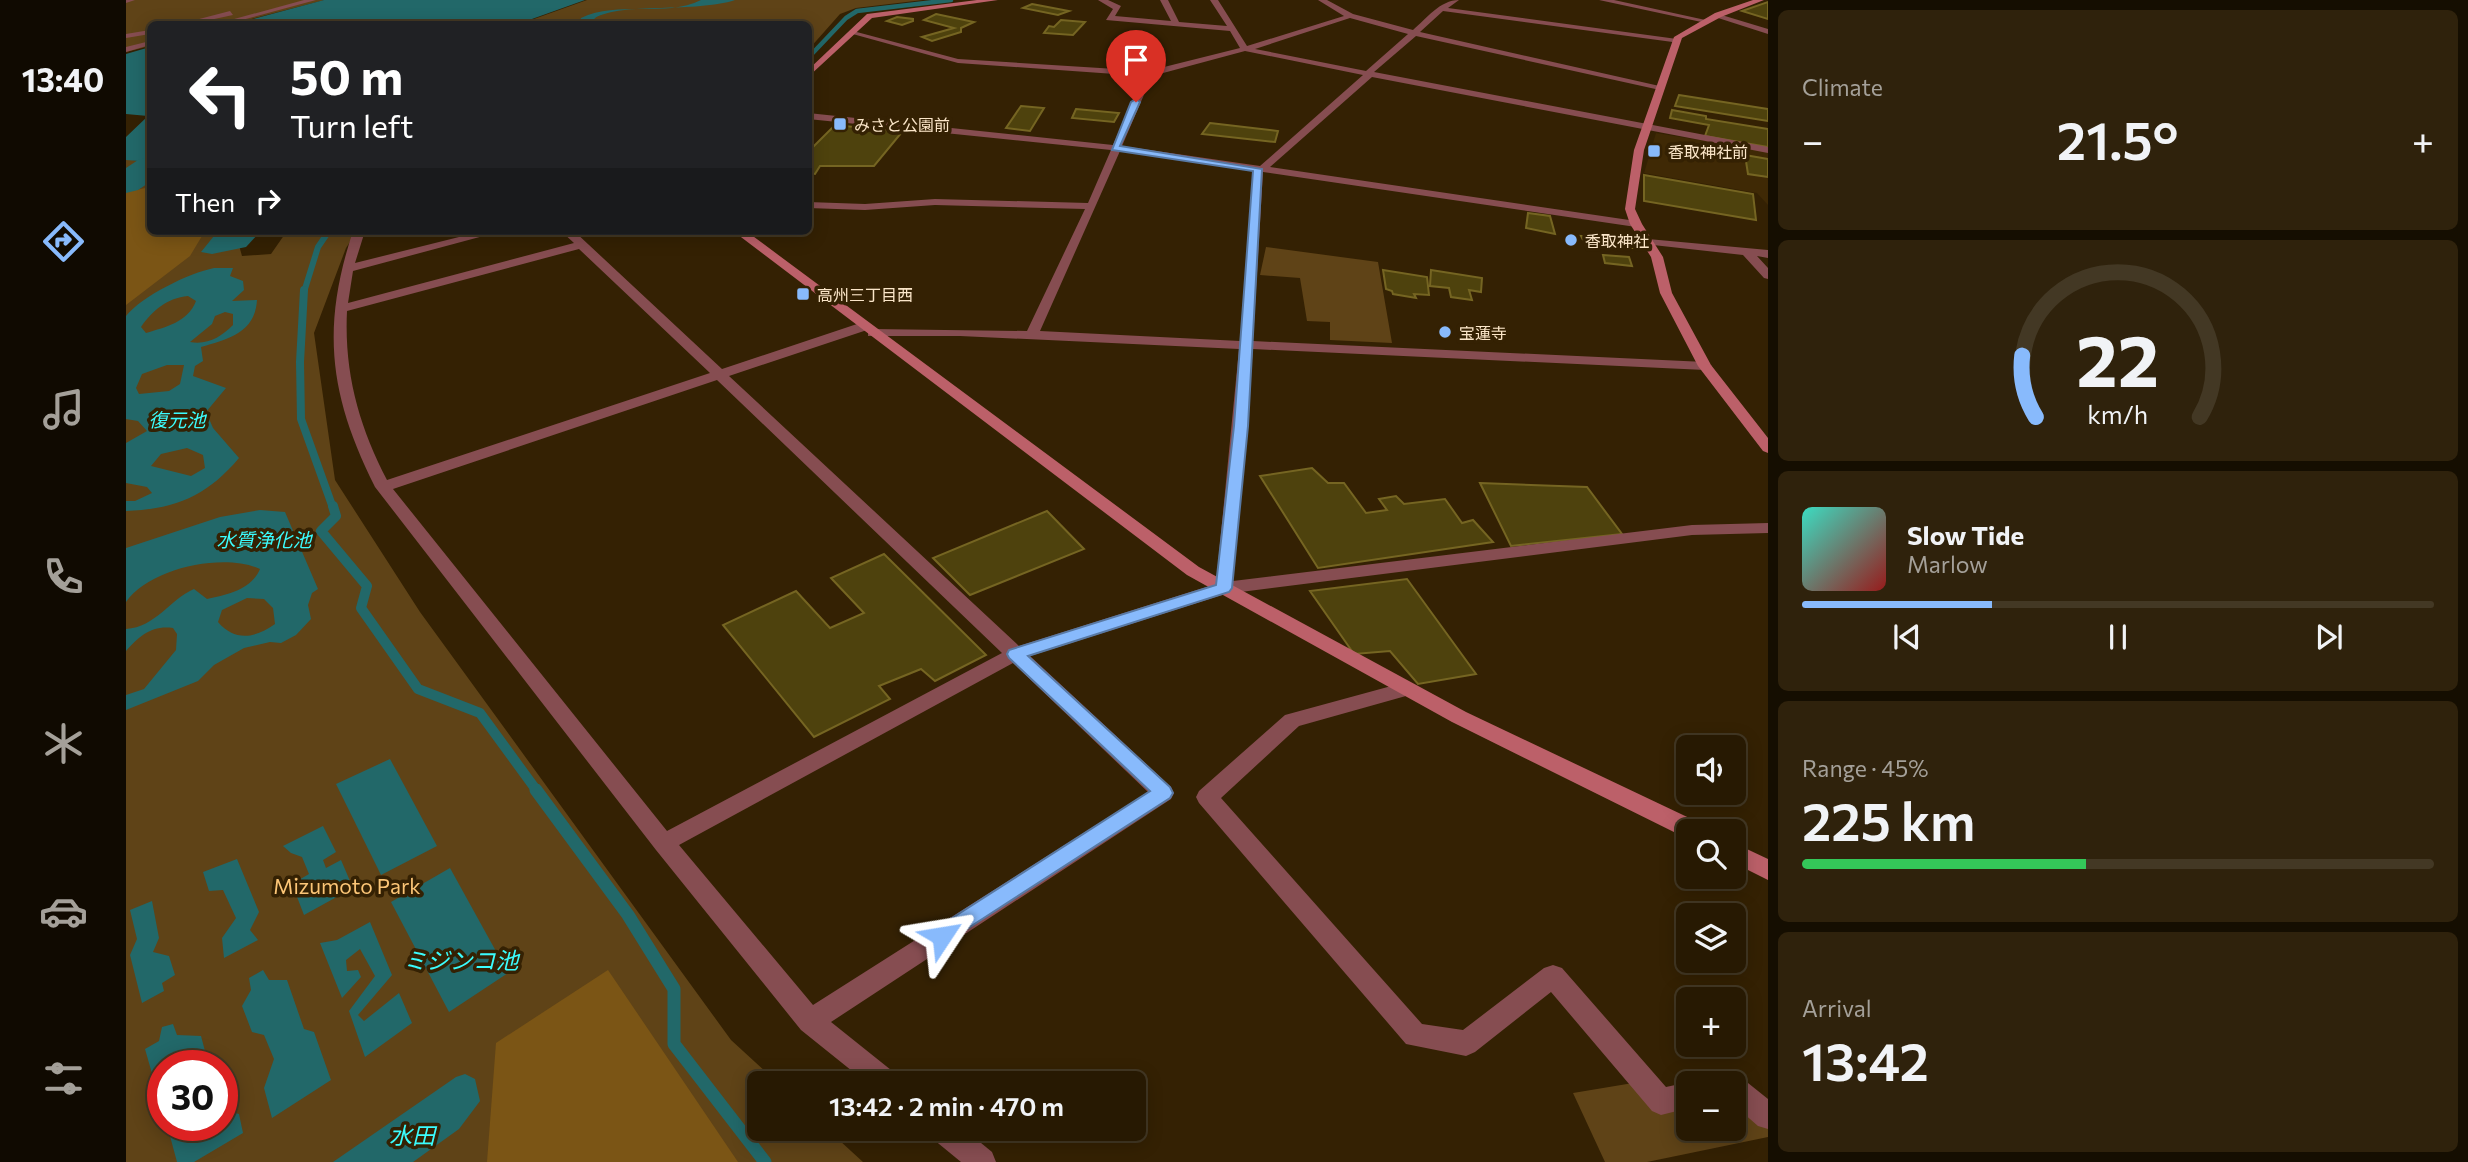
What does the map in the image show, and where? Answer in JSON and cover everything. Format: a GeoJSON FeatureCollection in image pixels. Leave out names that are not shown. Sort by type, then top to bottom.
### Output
{"type":"FeatureCollection","features":[{"type":"Feature","properties":{"kind":"street"},"geometry":{"type":"LineString","coordinates":[[126,1],[131,0]]}},
{"type":"Feature","properties":{"kind":"street"},"geometry":{"type":"LineString","coordinates":[[232,21],[312,0]]}},
{"type":"Feature","properties":{"kind":"street"},"geometry":{"type":"LineString","coordinates":[[812,71],[870,16],[995,0]]}},
{"type":"Feature","properties":{"kind":"street"},"geometry":{"type":"LineString","coordinates":[[1102,0],[1118,8],[1110,18],[1232,29]]}},
{"type":"Feature","properties":{"kind":"street"},"geometry":{"type":"LineString","coordinates":[[1164,0],[1175,24]]}},
{"type":"Feature","properties":{"kind":"street"},"geometry":{"type":"LineString","coordinates":[[1214,0],[1245,49],[1646,129],[1768,150]]}},
{"type":"Feature","properties":{"kind":"street"},"geometry":{"type":"LineString","coordinates":[[1322,0],[1350,16],[1414,33],[1660,87]]}},
{"type":"Feature","properties":{"kind":"street"},"geometry":{"type":"LineString","coordinates":[[1224,588],[1241,426],[1244,346],[1260,169],[1441,9],[1455,0]]}},
{"type":"Feature","properties":{"kind":"street"},"geometry":{"type":"LineString","coordinates":[[1603,0],[1706,21]]}},
{"type":"Feature","properties":{"kind":"street"},"geometry":{"type":"LineString","coordinates":[[1760,0],[1718,15],[1682,34],[1677,41],[1634,168],[1630,209],[1636,224],[1657,257],[1666,293],[1705,366],[1768,448]]}},
{"type":"Feature","properties":{"kind":"street"},"geometry":{"type":"LineString","coordinates":[[195,21],[258,4]]}},
{"type":"Feature","properties":{"kind":"street"},"geometry":{"type":"LineString","coordinates":[[1441,9],[1677,41]]}},
{"type":"Feature","properties":{"kind":"street"},"geometry":{"type":"LineString","coordinates":[[1718,15],[1768,32]]}},
{"type":"Feature","properties":{"kind":"street"},"geometry":{"type":"LineString","coordinates":[[853,33],[958,61],[1148,74],[1245,49],[1350,16]]}},
{"type":"Feature","properties":{"kind":"street"},"geometry":{"type":"LineString","coordinates":[[126,36],[147,32]]}},
{"type":"Feature","properties":{"kind":"street"},"geometry":{"type":"LineString","coordinates":[[126,50],[147,44]]}},
{"type":"Feature","properties":{"kind":"street"},"geometry":{"type":"LineString","coordinates":[[1032,335],[1148,74]]}},
{"type":"Feature","properties":{"kind":"street"},"geometry":{"type":"LineString","coordinates":[[812,116],[1115,148],[1636,224]]}},
{"type":"Feature","properties":{"kind":"street"},"geometry":{"type":"LineString","coordinates":[[812,205],[865,207],[935,202],[1091,206]]}},
{"type":"Feature","properties":{"kind":"street"},"geometry":{"type":"LineString","coordinates":[[358,235],[346,269],[341,309],[341,369],[344,393],[357,435],[383,487],[664,843],[810,1021],[872,1071]]}},
{"type":"Feature","properties":{"kind":"street"},"geometry":{"type":"LineString","coordinates":[[346,269],[480,235]]}},
{"type":"Feature","properties":{"kind":"street"},"geometry":{"type":"LineString","coordinates":[[571,235],[1163,793],[810,1021]]}},
{"type":"Feature","properties":{"kind":"street"},"geometry":{"type":"LineString","coordinates":[[744,235],[1193,571],[1406,689],[1676,822]]}},
{"type":"Feature","properties":{"kind":"street"},"geometry":{"type":"LineString","coordinates":[[1648,242],[1768,254]]}},
{"type":"Feature","properties":{"kind":"street"},"geometry":{"type":"LineString","coordinates":[[341,309],[581,245]]}},
{"type":"Feature","properties":{"kind":"street"},"geometry":{"type":"LineString","coordinates":[[1746,251],[1768,275]]}},
{"type":"Feature","properties":{"kind":"street"},"geometry":{"type":"LineString","coordinates":[[383,487],[718,374],[869,330],[960,331],[1705,366]]}},
{"type":"Feature","properties":{"kind":"street"},"geometry":{"type":"LineString","coordinates":[[664,843],[1015,654],[1224,588],[1692,530],[1768,528]]}},
{"type":"Feature","properties":{"kind":"street"},"geometry":{"type":"LineString","coordinates":[[1406,689],[1292,720],[1207,797],[1415,1035],[1466,1043],[1553,976],[1661,1102],[1676,1098]]}},
{"type":"Feature","properties":{"kind":"street"},"geometry":{"type":"LineString","coordinates":[[1746,858],[1768,870]]}},
{"type":"Feature","properties":{"kind":"street"},"geometry":{"type":"LineString","coordinates":[[1746,1098],[1768,1116]]}},
{"type":"Feature","properties":{"kind":"street"},"geometry":{"type":"LineString","coordinates":[[957,1141],[982,1162]]}},
{"type":"Feature","properties":{"kind":"shaded area"},"geometry":{"type":"Polygon","coordinates":[[[1656,133],[1768,151],[1768,205],[1757,193],[1644,173],[1656,133]]]}},
{"type":"Feature","properties":{"kind":"shaded area"},"geometry":{"type":"Polygon","coordinates":[[[147,188],[147,235],[203,235],[190,256],[126,305],[126,192],[147,188]]]}},
{"type":"Feature","properties":{"kind":"shaded area"},"geometry":{"type":"Polygon","coordinates":[[[608,970],[738,1162],[487,1162],[496,1043],[608,970]]]}},
{"type":"Feature","properties":{"kind":"green space"},"geometry":{"type":"Polygon","coordinates":[[[126,0],[325,0],[244,21],[147,21],[147,47],[126,52],[126,0]]]}},
{"type":"Feature","properties":{"kind":"green space"},"geometry":{"type":"Polygon","coordinates":[[[587,0],[923,0],[856,8],[840,14],[812,46],[812,21],[528,21],[587,0]]]}},
{"type":"Feature","properties":{"kind":"green space","name":"Mizumoto Park"},"geometry":{"type":"Polygon","coordinates":[[[126,159],[147,162],[147,235],[236,235],[242,256],[271,254],[284,235],[354,235],[346,248],[314,333],[335,480],[420,612],[731,1040],[765,1071],[747,1071],[747,1141],[840,1141],[863,1162],[126,1162],[126,159]]]}},
{"type":"Feature","properties":{"kind":"green space"},"geometry":{"type":"Polygon","coordinates":[[[1266,247],[1378,262],[1392,343],[1330,340],[1330,322],[1307,321],[1300,278],[1260,275],[1266,247]]]}},
{"type":"Feature","properties":{"kind":"green space"},"geometry":{"type":"Polygon","coordinates":[[[1633,1083],[1676,1099],[1676,1141],[1746,1141],[1746,1106],[1768,1125],[1768,1137],[1647,1162],[1605,1162],[1573,1093],[1633,1083]]]}},
{"type":"Feature","properties":{"kind":"water"},"geometry":{"type":"Polygon","coordinates":[[[324,0],[585,0],[526,21],[245,21],[324,0]]]}},
{"type":"Feature","properties":{"kind":"water"},"geometry":{"type":"Polygon","coordinates":[[[701,0],[735,0],[719,4],[675,7],[701,0]]]}},
{"type":"Feature","properties":{"kind":"water"},"geometry":{"type":"Polygon","coordinates":[[[637,9],[607,13],[593,21],[580,21],[581,18],[610,10],[637,9]]]}},
{"type":"Feature","properties":{"kind":"water"},"geometry":{"type":"Polygon","coordinates":[[[147,48],[147,116],[126,114],[126,54],[147,48]]]}},
{"type":"Feature","properties":{"kind":"water"},"geometry":{"type":"Polygon","coordinates":[[[147,117],[147,162],[126,160],[126,137],[147,117]]]}},
{"type":"Feature","properties":{"kind":"water"},"geometry":{"type":"Polygon","coordinates":[[[215,235],[257,235],[246,247],[212,254],[201,252],[215,235]]]}},
{"type":"Feature","properties":{"kind":"water","name":"復元池"},"geometry":{"type":"Polygon","coordinates":[[[233,268],[230,276],[243,281],[244,290],[232,301],[257,300],[255,311],[246,327],[230,337],[201,347],[203,361],[195,366],[193,376],[226,388],[206,412],[213,428],[239,458],[215,482],[189,498],[160,507],[126,511],[126,501],[135,501],[152,493],[147,487],[126,483],[126,443],[147,431],[138,421],[126,419],[126,316],[154,293],[204,271],[233,268]],[[188,296],[167,302],[150,315],[141,327],[146,333],[175,323],[188,314],[196,301],[188,296]],[[225,312],[215,316],[212,324],[190,342],[214,339],[233,325],[233,314],[225,312]],[[167,365],[142,374],[136,388],[139,394],[169,391],[180,384],[184,365],[167,365]],[[187,448],[161,454],[151,466],[191,476],[205,468],[203,455],[187,448]]]}},
{"type":"Feature","properties":{"kind":"water","name":"水質浄化池"},"geometry":{"type":"Polygon","coordinates":[[[260,510],[285,512],[318,589],[312,593],[308,605],[311,619],[296,635],[281,643],[270,642],[244,648],[214,665],[198,681],[126,710],[126,695],[144,689],[176,650],[177,634],[173,628],[152,630],[141,636],[126,651],[126,629],[146,623],[194,589],[207,599],[245,587],[260,569],[227,562],[188,566],[152,580],[126,602],[126,548],[220,517],[260,510]],[[247,598],[222,610],[218,622],[231,633],[245,636],[268,629],[275,624],[273,608],[264,599],[247,598]]]}},
{"type":"Feature","properties":{"kind":"water"},"geometry":{"type":"Polygon","coordinates":[[[390,759],[437,846],[381,875],[336,784],[390,759]]]}},
{"type":"Feature","properties":{"kind":"water"},"geometry":{"type":"Polygon","coordinates":[[[323,826],[336,852],[323,860],[326,868],[341,860],[353,888],[304,915],[292,884],[309,874],[302,857],[283,846],[323,826]]]}},
{"type":"Feature","properties":{"kind":"water"},"geometry":{"type":"Polygon","coordinates":[[[237,859],[259,912],[250,930],[258,940],[224,958],[222,938],[236,918],[223,890],[209,891],[203,872],[237,859]]]}},
{"type":"Feature","properties":{"kind":"water","name":"ミジンコ池"},"geometry":{"type":"Polygon","coordinates":[[[450,868],[508,973],[449,1012],[391,902],[450,868]]]}},
{"type":"Feature","properties":{"kind":"water"},"geometry":{"type":"Polygon","coordinates":[[[152,901],[159,938],[153,952],[169,956],[175,975],[162,983],[164,991],[142,1003],[130,955],[137,939],[130,910],[152,901]]]}},
{"type":"Feature","properties":{"kind":"water"},"geometry":{"type":"Polygon","coordinates":[[[370,922],[392,975],[358,1015],[364,1021],[399,993],[412,1023],[365,1057],[349,1011],[375,976],[360,949],[346,960],[347,971],[358,970],[361,977],[342,998],[320,943],[337,940],[370,922]]]}},
{"type":"Feature","properties":{"kind":"water"},"geometry":{"type":"Polygon","coordinates":[[[263,970],[269,980],[287,980],[304,1029],[314,1032],[331,1080],[272,1118],[264,1088],[274,1059],[264,1035],[252,1032],[242,1006],[251,990],[249,978],[263,970]]]}},
{"type":"Feature","properties":{"kind":"water"},"geometry":{"type":"Polygon","coordinates":[[[173,1024],[177,1035],[201,1036],[205,1050],[147,1050],[147,1056],[145,1049],[159,1041],[162,1027],[173,1024]]]}},
{"type":"Feature","properties":{"kind":"water","name":"水田"},"geometry":{"type":"Polygon","coordinates":[[[465,1074],[475,1079],[480,1101],[459,1129],[413,1162],[333,1162],[456,1077],[465,1074]]]}},
{"type":"Feature","properties":{"kind":"water"},"geometry":{"type":"Polygon","coordinates":[[[238,1114],[239,1114],[243,1133],[238,1136],[238,1114]]]}},
{"type":"Feature","properties":{"kind":"water"},"geometry":{"type":"Polygon","coordinates":[[[171,1141],[229,1141],[194,1162],[177,1162],[171,1141]]]}},
{"type":"Feature","properties":{"kind":"building"},"geometry":{"type":"Polygon","coordinates":[[[1768,2],[1768,19],[1742,11],[1768,2]]]}},
{"type":"Feature","properties":{"kind":"building"},"geometry":{"type":"Polygon","coordinates":[[[1032,4],[1069,11],[1058,15],[1023,8],[1032,4]]]}},
{"type":"Feature","properties":{"kind":"building"},"geometry":{"type":"Polygon","coordinates":[[[936,14],[974,22],[961,28],[961,32],[932,41],[922,37],[954,28],[924,20],[936,14]]]}},
{"type":"Feature","properties":{"kind":"building"},"geometry":{"type":"Polygon","coordinates":[[[897,17],[913,21],[902,25],[887,21],[897,17]]]}},
{"type":"Feature","properties":{"kind":"building"},"geometry":{"type":"Polygon","coordinates":[[[1061,20],[1085,22],[1073,35],[1044,33],[1049,26],[1054,27],[1061,20]]]}},
{"type":"Feature","properties":{"kind":"building"},"geometry":{"type":"Polygon","coordinates":[[[1679,95],[1768,109],[1768,121],[1675,106],[1679,95]]]}},
{"type":"Feature","properties":{"kind":"building"},"geometry":{"type":"Polygon","coordinates":[[[1021,106],[1044,108],[1030,131],[1006,128],[1021,106]]]}},
{"type":"Feature","properties":{"kind":"building"},"geometry":{"type":"Polygon","coordinates":[[[1076,109],[1119,113],[1114,122],[1072,118],[1076,109]]]}},
{"type":"Feature","properties":{"kind":"building"},"geometry":{"type":"Polygon","coordinates":[[[1672,110],[1706,116],[1706,119],[1768,129],[1768,147],[1705,136],[1709,125],[1670,118],[1672,110]]]}},
{"type":"Feature","properties":{"kind":"building"},"geometry":{"type":"Polygon","coordinates":[[[1210,123],[1278,131],[1275,142],[1202,134],[1210,123]]]}},
{"type":"Feature","properties":{"kind":"building"},"geometry":{"type":"Polygon","coordinates":[[[835,125],[902,132],[874,166],[820,166],[815,174],[812,174],[812,148],[835,125]]]}},
{"type":"Feature","properties":{"kind":"building"},"geometry":{"type":"Polygon","coordinates":[[[1745,155],[1768,159],[1768,177],[1748,174],[1745,155]]]}},
{"type":"Feature","properties":{"kind":"building"},"geometry":{"type":"Polygon","coordinates":[[[1644,175],[1753,194],[1756,220],[1644,201],[1644,175]]]}},
{"type":"Feature","properties":{"kind":"building"},"geometry":{"type":"Polygon","coordinates":[[[1528,213],[1550,216],[1555,234],[1526,228],[1528,213]]]}},
{"type":"Feature","properties":{"kind":"building"},"geometry":{"type":"Polygon","coordinates":[[[1581,236],[1629,240],[1634,248],[1587,248],[1581,236]]]}},
{"type":"Feature","properties":{"kind":"building"},"geometry":{"type":"Polygon","coordinates":[[[1603,255],[1629,257],[1632,266],[1605,263],[1603,255]]]}},
{"type":"Feature","properties":{"kind":"building"},"geometry":{"type":"Polygon","coordinates":[[[1383,270],[1427,277],[1429,295],[1414,294],[1416,298],[1393,294],[1386,289],[1383,270]]]}},
{"type":"Feature","properties":{"kind":"building"},"geometry":{"type":"Polygon","coordinates":[[[1431,270],[1482,278],[1481,292],[1469,290],[1472,300],[1451,297],[1449,288],[1430,286],[1431,270]]]}},
{"type":"Feature","properties":{"kind":"building"},"geometry":{"type":"Polygon","coordinates":[[[1312,468],[1328,483],[1344,483],[1366,513],[1387,510],[1379,499],[1396,496],[1404,504],[1445,499],[1462,523],[1473,520],[1493,542],[1318,568],[1260,476],[1312,468]]]}},
{"type":"Feature","properties":{"kind":"building"},"geometry":{"type":"Polygon","coordinates":[[[1480,483],[1587,487],[1622,534],[1511,546],[1480,483]]]}},
{"type":"Feature","properties":{"kind":"building"},"geometry":{"type":"Polygon","coordinates":[[[1047,511],[1084,549],[970,595],[933,558],[1047,511]]]}},
{"type":"Feature","properties":{"kind":"building"},"geometry":{"type":"Polygon","coordinates":[[[884,554],[986,655],[935,681],[921,669],[879,686],[890,699],[814,737],[723,625],[796,591],[830,628],[864,613],[831,578],[884,554]]]}},
{"type":"Feature","properties":{"kind":"building"},"geometry":{"type":"Polygon","coordinates":[[[1407,579],[1476,674],[1418,684],[1390,651],[1354,654],[1310,591],[1407,579]]]}},
{"type":"Feature","properties":{"kind":"waterway"},"geometry":{"type":"LineString","coordinates":[[812,54],[846,18],[857,11],[951,0]]}},
{"type":"Feature","properties":{"kind":"waterway"},"geometry":{"type":"LineString","coordinates":[[126,183],[147,169]]}},
{"type":"Feature","properties":{"kind":"waterway"},"geometry":{"type":"LineString","coordinates":[[304,292],[318,247],[326,235]]}},
{"type":"Feature","properties":{"kind":"waterway"},"geometry":{"type":"LineString","coordinates":[[304,290],[300,362],[301,419],[333,508]]}},
{"type":"Feature","properties":{"kind":"waterway"},"geometry":{"type":"LineString","coordinates":[[333,506],[336,516],[321,531],[367,586],[361,608],[418,689],[480,713],[537,791]]}},
{"type":"Feature","properties":{"kind":"waterway"},"geometry":{"type":"LineString","coordinates":[[536,790],[628,915],[674,989],[674,1044],[765,1162]]}},
{"type":"Feature","properties":{"kind":"place","name":"みさと公園前"},"geometry":{"type":"Point","coordinates":[840,124]}},
{"type":"Feature","properties":{"kind":"place","name":"香取神社前"},"geometry":{"type":"Point","coordinates":[1654,151]}},
{"type":"Feature","properties":{"kind":"place","name":"香取神社"},"geometry":{"type":"Point","coordinates":[1571,240]}},
{"type":"Feature","properties":{"kind":"place","name":"高州三丁目西"},"geometry":{"type":"Point","coordinates":[803,294]}},
{"type":"Feature","properties":{"kind":"place","name":"宝蓮寺"},"geometry":{"type":"Point","coordinates":[1445,332]}},
{"type":"Feature","properties":{"kind":"route"},"geometry":{"type":"LineString","coordinates":[[942,936],[1163,793],[1015,654],[1224,588],[1241,426],[1244,346],[1258,169],[1115,148],[1136,102]]}}]}
